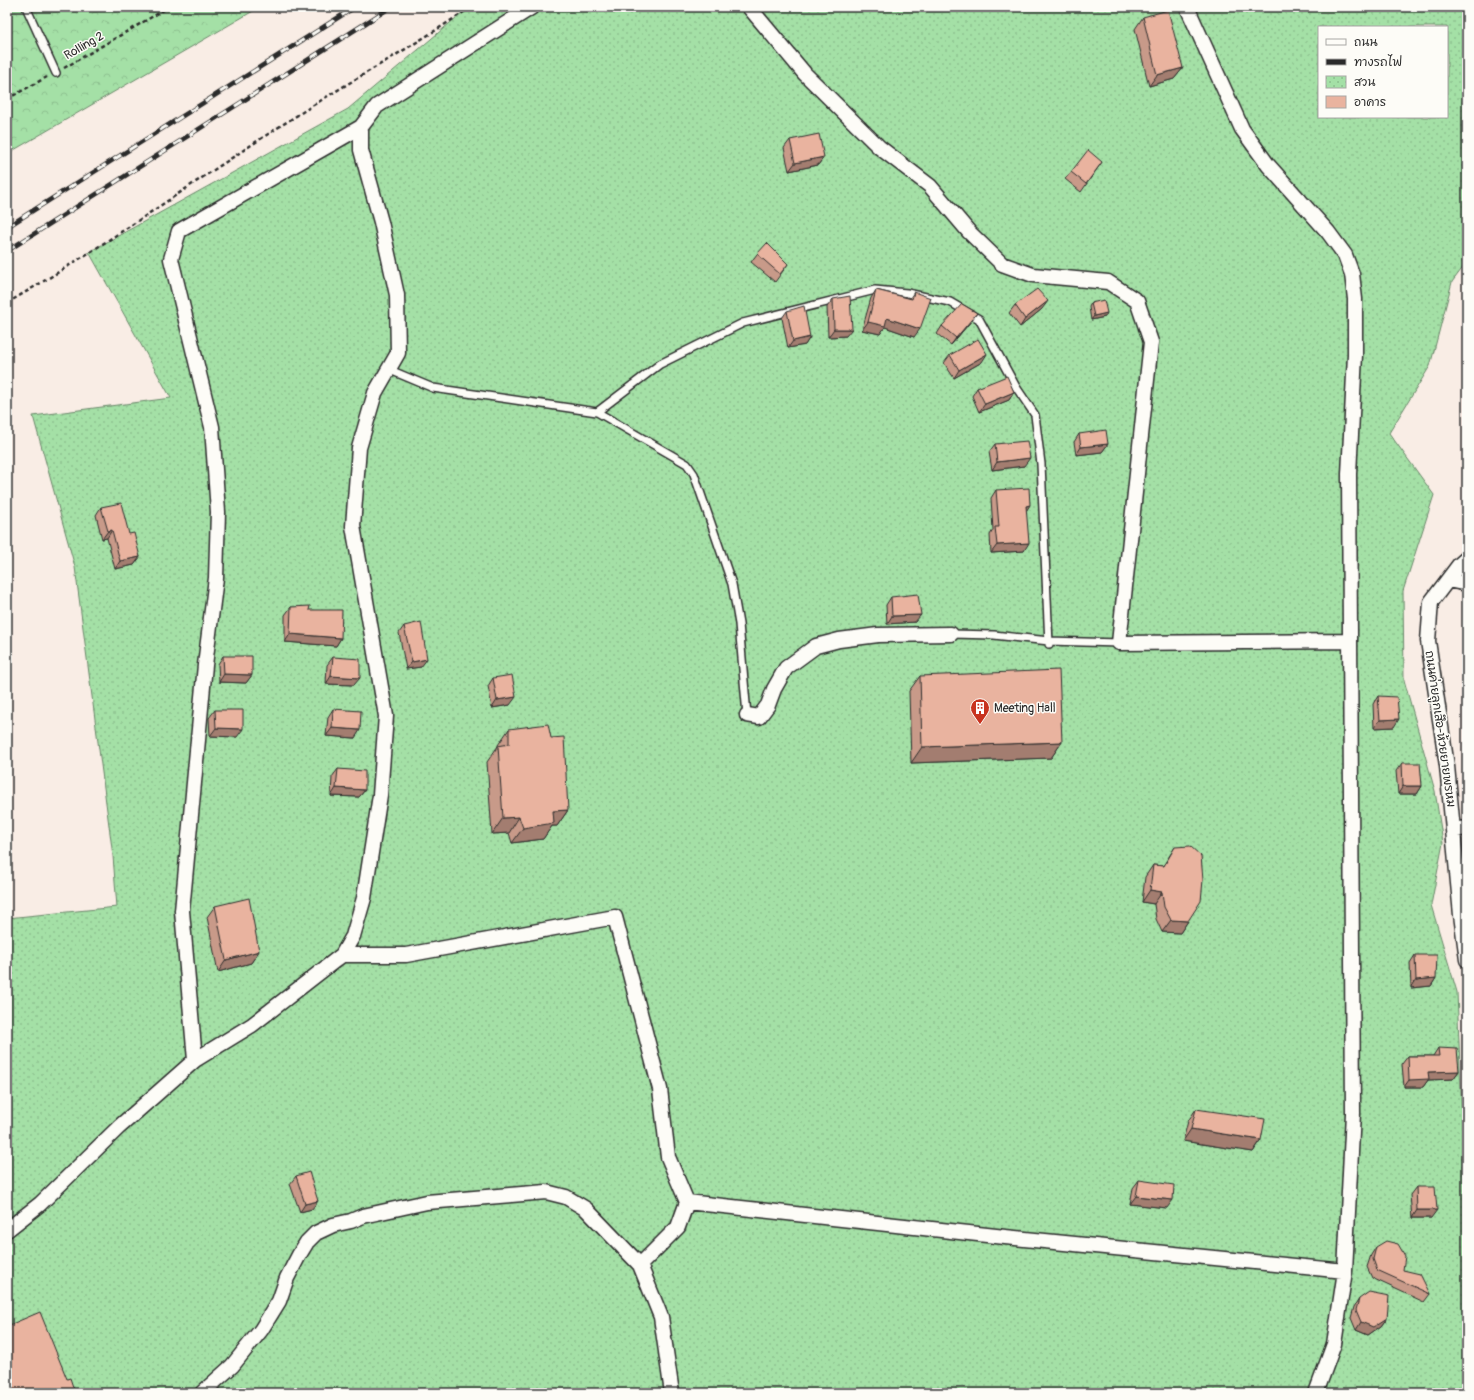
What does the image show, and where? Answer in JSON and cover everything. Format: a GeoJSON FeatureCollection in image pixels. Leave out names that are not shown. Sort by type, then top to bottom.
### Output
{"type":"FeatureCollection","features":[{"type":"Feature","properties":{"kind":"street"},"geometry":{"type":"LineString","coordinates":[[195,1060],[182,911],[205,672],[216,578],[218,512],[212,427],[171,258],[179,231],[361,127],[377,106],[532,7]]}},
{"type":"Feature","properties":{"kind":"street"},"geometry":{"type":"LineString","coordinates":[[749,7],[805,74],[879,147],[930,186],[969,232],[1002,264],[1033,275],[1108,282],[1137,302],[1151,342],[1119,643],[1350,641]]}},
{"type":"Feature","properties":{"kind":"street"},"geometry":{"type":"LineString","coordinates":[[1187,7],[1242,129],[1268,165],[1328,232],[1345,255],[1352,274],[1355,299],[1349,474],[1353,1113],[1345,1271],[1334,1344],[1316,1393]]}},
{"type":"Feature","properties":{"kind":"street"},"geometry":{"type":"LineString","coordinates":[[7,1230],[40,1204],[119,1127],[195,1060],[252,1025],[342,955],[353,936],[364,898],[380,795],[386,716],[353,526],[360,448],[375,393],[390,370],[398,353],[397,295],[381,222],[361,150],[361,127]]}},
{"type":"Feature","properties":{"kind":"street","name":"ถนนค่ายลูกเสึอ-ห้วยยายพรหม"},"geometry":{"type":"LineString","coordinates":[[1467,558],[1430,602],[1428,641],[1447,766],[1453,830],[1464,914],[1467,960]]}},
{"type":"Feature","properties":{"kind":"street"},"geometry":{"type":"LineString","coordinates":[[1448,580],[1467,584]]}},
{"type":"Feature","properties":{"kind":"street"},"geometry":{"type":"LineString","coordinates":[[747,715],[759,717],[768,705],[774,689],[786,668],[816,646],[839,640],[878,635],[951,634]]}},
{"type":"Feature","properties":{"kind":"street"},"geometry":{"type":"LineString","coordinates":[[1453,830],[1467,828]]}},
{"type":"Feature","properties":{"kind":"street"},"geometry":{"type":"LineString","coordinates":[[342,955],[406,956],[615,917],[660,1089],[668,1157],[686,1202],[678,1228],[640,1265]]}},
{"type":"Feature","properties":{"kind":"street"},"geometry":{"type":"LineString","coordinates":[[202,1393],[232,1366],[261,1330],[279,1301],[287,1278],[307,1242],[316,1233],[333,1225],[351,1221],[363,1216],[427,1202],[546,1192],[566,1197],[586,1209],[640,1265],[661,1317],[672,1393]]}},
{"type":"Feature","properties":{"kind":"street"},"geometry":{"type":"LineString","coordinates":[[686,1202],[997,1236],[1345,1271]]}},
{"type":"Feature","properties":{"kind":"lane"},"geometry":{"type":"LineString","coordinates":[[26,7],[56,73]]}},
{"type":"Feature","properties":{"kind":"lane"},"geometry":{"type":"LineString","coordinates":[[597,412],[660,364],[743,322],[875,290],[907,293],[950,302],[979,319],[1016,387],[1035,415],[1041,464],[1049,642]]}},
{"type":"Feature","properties":{"kind":"lane"},"geometry":{"type":"LineString","coordinates":[[390,370],[433,388],[597,412],[687,464],[694,474],[732,584],[740,624],[747,715]]}},
{"type":"Feature","properties":{"kind":"lane"},"geometry":{"type":"LineString","coordinates":[[951,634],[994,635],[1049,642],[1119,643]]}},
{"type":"Feature","properties":{"kind":"path","name":"Rolling 2"},"geometry":{"type":"LineString","coordinates":[[7,99],[56,73],[169,7]]}},
{"type":"Feature","properties":{"kind":"path"},"geometry":{"type":"LineString","coordinates":[[7,303],[71,266],[89,252],[304,110],[361,77],[471,7]]}},
{"type":"Feature","properties":{"kind":"green space"},"geometry":{"type":"Polygon","coordinates":[[[7,7],[260,7],[7,154],[7,7]]]}},
{"type":"Feature","properties":{"kind":"green space"},"geometry":{"type":"Polygon","coordinates":[[[474,7],[1467,7],[1467,262],[1452,282],[1430,366],[1389,433],[1434,495],[1403,591],[1404,680],[1435,791],[1443,843],[1431,905],[1457,992],[1467,1241],[1466,1393],[7,1393],[7,918],[117,907],[113,856],[75,567],[33,416],[171,398],[89,252],[348,109],[463,12],[474,7]]]}},
{"type":"Feature","properties":{"kind":"building"},"geometry":{"type":"Polygon","coordinates":[[[1168,10],[1183,68],[1157,75],[1143,17],[1168,10]]]}},
{"type":"Feature","properties":{"kind":"building"},"geometry":{"type":"Polygon","coordinates":[[[819,134],[824,157],[795,163],[790,140],[819,134]]]}},
{"type":"Feature","properties":{"kind":"building"},"geometry":{"type":"Polygon","coordinates":[[[1088,150],[1102,162],[1086,184],[1071,172],[1088,150]]]}},
{"type":"Feature","properties":{"kind":"building"},"geometry":{"type":"Polygon","coordinates":[[[767,243],[788,264],[780,274],[757,254],[767,243]]]}},
{"type":"Feature","properties":{"kind":"building"},"geometry":{"type":"Polygon","coordinates":[[[1037,289],[1048,301],[1025,319],[1015,305],[1037,289]]]}},
{"type":"Feature","properties":{"kind":"building"},"geometry":{"type":"Polygon","coordinates":[[[876,290],[912,299],[914,292],[931,298],[920,329],[887,318],[885,326],[868,322],[876,290]]]}},
{"type":"Feature","properties":{"kind":"building"},"geometry":{"type":"Polygon","coordinates":[[[850,296],[852,329],[834,329],[833,299],[850,296]]]}},
{"type":"Feature","properties":{"kind":"building"},"geometry":{"type":"Polygon","coordinates":[[[1104,300],[1107,313],[1094,316],[1091,303],[1104,300]]]}},
{"type":"Feature","properties":{"kind":"building"},"geometry":{"type":"Polygon","coordinates":[[[962,304],[977,313],[956,338],[942,326],[962,304]]]}},
{"type":"Feature","properties":{"kind":"building"},"geometry":{"type":"Polygon","coordinates":[[[804,306],[810,337],[793,341],[787,311],[804,306]]]}},
{"type":"Feature","properties":{"kind":"building"},"geometry":{"type":"Polygon","coordinates":[[[978,339],[987,354],[959,370],[950,355],[978,339]]]}},
{"type":"Feature","properties":{"kind":"building"},"geometry":{"type":"Polygon","coordinates":[[[1007,376],[1014,392],[985,404],[977,388],[1007,376]]]}},
{"type":"Feature","properties":{"kind":"building"},"geometry":{"type":"Polygon","coordinates":[[[1106,430],[1108,444],[1081,447],[1079,434],[1106,430]]]}},
{"type":"Feature","properties":{"kind":"building"},"geometry":{"type":"Polygon","coordinates":[[[1027,441],[1030,458],[997,462],[995,444],[1027,441]]]}},
{"type":"Feature","properties":{"kind":"building"},"geometry":{"type":"Polygon","coordinates":[[[1029,488],[1030,505],[1026,506],[1029,543],[997,545],[995,527],[999,527],[996,490],[1029,488]]]}},
{"type":"Feature","properties":{"kind":"building"},"geometry":{"type":"Polygon","coordinates":[[[121,503],[129,534],[134,533],[140,557],[120,561],[112,530],[108,531],[101,507],[121,503]]]}},
{"type":"Feature","properties":{"kind":"building"},"geometry":{"type":"Polygon","coordinates":[[[918,594],[921,615],[892,616],[891,597],[918,594]]]}},
{"type":"Feature","properties":{"kind":"building"},"geometry":{"type":"Polygon","coordinates":[[[310,606],[309,610],[342,610],[341,638],[290,634],[291,607],[310,606]]]}},
{"type":"Feature","properties":{"kind":"building"},"geometry":{"type":"Polygon","coordinates":[[[421,622],[427,659],[412,662],[404,626],[421,622]]]}},
{"type":"Feature","properties":{"kind":"building"},"geometry":{"type":"Polygon","coordinates":[[[223,656],[252,656],[252,675],[224,674],[223,656]]]}},
{"type":"Feature","properties":{"kind":"building"},"geometry":{"type":"Polygon","coordinates":[[[333,657],[360,659],[360,678],[331,676],[333,657]]]}},
{"type":"Feature","properties":{"kind":"building","name":"Meeting Hall"},"geometry":{"type":"Polygon","coordinates":[[[1059,670],[1062,742],[922,747],[920,676],[1059,670]]]}},
{"type":"Feature","properties":{"kind":"building"},"geometry":{"type":"Polygon","coordinates":[[[512,675],[516,697],[497,700],[493,678],[512,675]]]}},
{"type":"Feature","properties":{"kind":"building"},"geometry":{"type":"Polygon","coordinates":[[[1378,696],[1397,697],[1399,719],[1380,720],[1378,696]]]}},
{"type":"Feature","properties":{"kind":"building"},"geometry":{"type":"Polygon","coordinates":[[[333,709],[361,711],[360,730],[332,728],[333,709]]]}},
{"type":"Feature","properties":{"kind":"building"},"geometry":{"type":"Polygon","coordinates":[[[215,710],[243,710],[243,729],[216,728],[215,710]]]}},
{"type":"Feature","properties":{"kind":"building"},"geometry":{"type":"Polygon","coordinates":[[[548,724],[551,738],[564,737],[568,810],[553,811],[554,823],[523,828],[519,817],[503,818],[498,746],[509,744],[509,729],[548,724]]]}},
{"type":"Feature","properties":{"kind":"building"},"geometry":{"type":"Polygon","coordinates":[[[1402,763],[1420,763],[1422,786],[1403,786],[1402,763]]]}},
{"type":"Feature","properties":{"kind":"building"},"geometry":{"type":"Polygon","coordinates":[[[338,769],[365,771],[365,790],[336,788],[338,769]]]}},
{"type":"Feature","properties":{"kind":"building"},"geometry":{"type":"Polygon","coordinates":[[[1190,846],[1201,856],[1203,880],[1201,901],[1188,921],[1171,920],[1164,907],[1162,892],[1150,890],[1153,865],[1164,866],[1175,847],[1190,846]]]}},
{"type":"Feature","properties":{"kind":"building"},"geometry":{"type":"Polygon","coordinates":[[[249,898],[259,951],[226,960],[215,906],[249,898]]]}},
{"type":"Feature","properties":{"kind":"building"},"geometry":{"type":"Polygon","coordinates":[[[1415,955],[1437,955],[1436,978],[1416,980],[1415,955]]]}},
{"type":"Feature","properties":{"kind":"building"},"geometry":{"type":"Polygon","coordinates":[[[1438,1048],[1457,1049],[1459,1071],[1428,1072],[1429,1079],[1409,1080],[1408,1056],[1439,1056],[1438,1048]]]}},
{"type":"Feature","properties":{"kind":"building"},"geometry":{"type":"Polygon","coordinates":[[[1196,1109],[1265,1119],[1261,1140],[1191,1129],[1196,1109]]]}},
{"type":"Feature","properties":{"kind":"building"},"geometry":{"type":"Polygon","coordinates":[[[309,1172],[318,1201],[305,1204],[296,1176],[309,1172]]]}},
{"type":"Feature","properties":{"kind":"building"},"geometry":{"type":"Polygon","coordinates":[[[1139,1180],[1174,1185],[1173,1200],[1136,1196],[1139,1180]]]}},
{"type":"Feature","properties":{"kind":"building"},"geometry":{"type":"Polygon","coordinates":[[[1416,1187],[1435,1187],[1437,1210],[1417,1210],[1416,1187]]]}},
{"type":"Feature","properties":{"kind":"building"},"geometry":{"type":"Polygon","coordinates":[[[1386,1241],[1398,1244],[1405,1256],[1403,1270],[1420,1274],[1430,1294],[1377,1270],[1373,1259],[1376,1247],[1386,1241]]]}},
{"type":"Feature","properties":{"kind":"building"},"geometry":{"type":"Polygon","coordinates":[[[1369,1292],[1389,1296],[1387,1318],[1373,1327],[1361,1322],[1356,1310],[1359,1299],[1369,1292]]]}},
{"type":"Feature","properties":{"kind":"building"},"geometry":{"type":"Polygon","coordinates":[[[40,1312],[67,1379],[70,1378],[75,1393],[7,1393],[7,1326],[40,1312]]]}},
{"type":"Feature","properties":{"kind":"railway"},"geometry":{"type":"LineString","coordinates":[[7,227],[355,7]]}},
{"type":"Feature","properties":{"kind":"railway"},"geometry":{"type":"LineString","coordinates":[[7,251],[391,7]]}},
{"type":"Feature","properties":{"kind":"place","name":"Meeting Hall"},"geometry":{"type":"Point","coordinates":[980,725]}}]}
